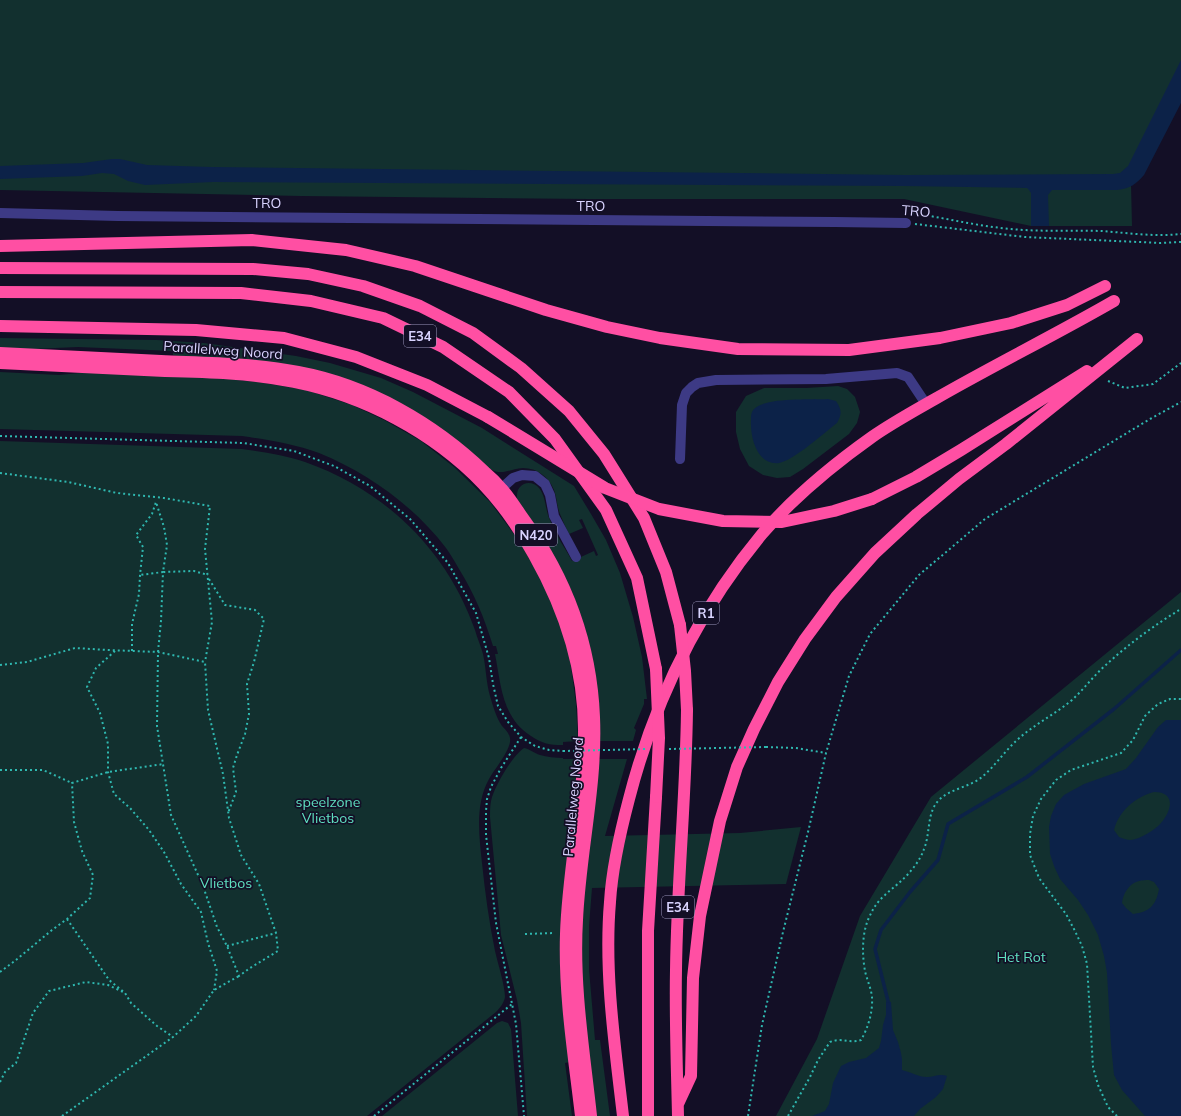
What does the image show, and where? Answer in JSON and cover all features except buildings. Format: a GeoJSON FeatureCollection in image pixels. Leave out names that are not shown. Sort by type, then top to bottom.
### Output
{"type":"FeatureCollection","features":[{"type":"Feature","properties":{"kind":"highway"},"geometry":{"type":"LineString","coordinates":[[0,246],[252,240],[346,250],[415,266],[546,310],[607,327],[660,338],[738,349],[849,350],[940,338],[1011,323],[1067,305],[1105,286]]}},
{"type":"Feature","properties":{"kind":"highway","name":"E34"},"geometry":{"type":"LineString","coordinates":[[0,268],[253,269],[308,274],[363,286],[420,306],[473,332],[521,368],[569,411],[604,454],[644,518],[666,572],[680,625],[685,670],[687,742],[676,970],[678,1110]]}},
{"type":"Feature","properties":{"kind":"highway","name":"E34"},"geometry":{"type":"LineString","coordinates":[[0,292],[241,293],[311,301],[383,318],[443,347],[509,392],[555,438],[606,510],[636,578],[656,670],[659,738],[648,931],[648,1116]]}},
{"type":"Feature","properties":{"kind":"highway","name":"R1"},"geometry":{"type":"LineString","coordinates":[[624,1116],[615,1043],[608,941],[614,863],[636,772],[650,730],[668,685],[687,645],[711,604],[763,533],[797,498],[873,436],[961,384],[1114,302]]}},
{"type":"Feature","properties":{"kind":"highway"},"geometry":{"type":"LineString","coordinates":[[0,326],[196,330],[284,338],[356,357],[427,385],[488,417],[605,488],[658,509],[722,521],[782,522],[834,511],[872,499],[916,477],[1137,339],[1006,444],[959,479],[917,514],[875,553],[836,597],[805,639],[778,682],[737,767],[720,820],[699,924],[693,978],[691,1076],[678,1110]]}},
{"type":"Feature","properties":{"kind":"highway","name":"Parallelweg Noord"},"geometry":{"type":"LineString","coordinates":[[0,354],[247,364],[300,372],[338,383],[374,396],[410,414],[444,437],[474,461],[502,488],[538,538],[566,591],[580,628],[588,662],[594,714],[595,738],[593,776],[582,861],[577,920],[576,975],[591,1116]]}},
{"type":"Feature","properties":{"kind":"highway","name":"Parallelweg Noord"},"geometry":{"type":"LineString","coordinates":[[0,363],[250,375],[294,382],[339,394],[382,411],[423,435],[458,461],[484,485],[503,507],[532,552],[562,611],[574,651],[583,702],[583,776],[570,876],[566,934],[567,982],[571,1039],[581,1116]]}},
{"type":"Feature","properties":{"kind":"lane","name":"TRO"},"geometry":{"type":"LineString","coordinates":[[0,214],[906,223]]}},
{"type":"Feature","properties":{"kind":"lane"},"geometry":{"type":"LineString","coordinates":[[680,459],[682,405],[686,393],[698,384],[716,380],[826,378],[897,373],[908,377],[926,404]]}},
{"type":"Feature","properties":{"kind":"lane"},"geometry":{"type":"LineString","coordinates":[[502,488],[513,478],[522,474],[535,476],[545,484],[550,495],[554,516],[576,557]]}},
{"type":"Feature","properties":{"kind":"path","name":"TRO"},"geometry":{"type":"LineString","coordinates":[[906,223],[1025,237],[1161,244],[1181,242]]}},
{"type":"Feature","properties":{"kind":"path"},"geometry":{"type":"LineString","coordinates":[[1108,381],[1125,388],[1153,384],[1181,363]]}},
{"type":"Feature","properties":{"kind":"path"},"geometry":{"type":"LineString","coordinates":[[748,1116],[762,1025],[826,753],[849,676],[870,634],[919,575],[985,519],[1150,419],[1181,402]]}},
{"type":"Feature","properties":{"kind":"path"},"geometry":{"type":"LineString","coordinates":[[0,436],[243,443],[294,452],[334,466],[370,486],[410,519],[448,563],[476,613],[489,658],[498,706],[508,722],[521,737],[535,746],[549,750],[563,750]]}},
{"type":"Feature","properties":{"kind":"path"},"geometry":{"type":"LineString","coordinates":[[0,473],[68,482],[117,493],[164,498],[210,506],[205,549],[212,622],[205,662],[208,710],[223,774],[228,814],[241,855],[259,884],[276,933],[278,951],[214,990]]}},
{"type":"Feature","properties":{"kind":"path"},"geometry":{"type":"LineString","coordinates":[[132,651],[132,624],[139,594],[143,548],[136,535],[152,514],[156,502],[160,510],[167,545],[163,572],[162,621],[158,652],[157,726],[172,815],[203,886],[217,927],[227,946],[239,976]]}},
{"type":"Feature","properties":{"kind":"path"},"geometry":{"type":"LineString","coordinates":[[140,575],[163,572],[194,571],[208,577],[225,605],[255,610],[264,619],[254,662],[246,684],[249,714],[245,734],[233,768],[236,792],[228,814]]}},
{"type":"Feature","properties":{"kind":"path"},"geometry":{"type":"LineString","coordinates":[[788,1116],[818,1060],[830,1042],[838,1039],[854,1042],[861,1040],[866,1031],[871,1014],[872,998],[865,970],[864,955],[864,939],[867,922],[873,909],[884,895],[902,880],[916,863],[924,849],[931,812],[940,799],[949,792],[966,787],[982,777],[1016,741],[1073,699],[1106,664],[1150,630],[1181,609]]}},
{"type":"Feature","properties":{"kind":"path"},"geometry":{"type":"LineString","coordinates":[[0,664],[27,662],[75,648],[158,652],[205,662]]}},
{"type":"Feature","properties":{"kind":"path"},"geometry":{"type":"LineString","coordinates":[[62,1116],[173,1037],[196,1016],[214,990],[217,971],[208,943],[201,912],[181,884],[164,852],[149,830],[130,808],[114,794],[108,772],[108,744],[100,713],[87,687],[96,668],[116,651]]}},
{"type":"Feature","properties":{"kind":"path"},"geometry":{"type":"LineString","coordinates":[[1117,1116],[1108,1107],[1098,1085],[1093,1067],[1087,964],[1075,931],[1066,914],[1039,878],[1030,855],[1030,834],[1033,816],[1041,799],[1056,780],[1071,770],[1121,753],[1133,740],[1145,716],[1158,704],[1170,699],[1181,699]]}},
{"type":"Feature","properties":{"kind":"path"},"geometry":{"type":"LineString","coordinates":[[521,737],[501,768],[491,787],[487,800],[486,835],[499,942],[516,1024],[524,1116]]}},
{"type":"Feature","properties":{"kind":"path"},"geometry":{"type":"LineString","coordinates":[[766,747],[796,748],[826,753]]}},
{"type":"Feature","properties":{"kind":"path"},"geometry":{"type":"LineString","coordinates":[[0,770],[43,770],[72,783],[108,772],[164,764]]}},
{"type":"Feature","properties":{"kind":"path"},"geometry":{"type":"LineString","coordinates":[[0,972],[52,930],[67,920],[90,898],[93,875],[82,851],[74,822],[72,783]]}},
{"type":"Feature","properties":{"kind":"path"},"geometry":{"type":"LineString","coordinates":[[67,920],[110,980],[125,993],[131,1003],[157,1026],[173,1037]]}},
{"type":"Feature","properties":{"kind":"path"},"geometry":{"type":"LineString","coordinates":[[525,934],[558,932]]}},
{"type":"Feature","properties":{"kind":"path"},"geometry":{"type":"LineString","coordinates":[[227,946],[276,933]]}},
{"type":"Feature","properties":{"kind":"path"},"geometry":{"type":"LineString","coordinates":[[0,1082],[5,1072],[16,1063],[33,1012],[49,991],[86,982],[108,985],[125,993]]}},
{"type":"Feature","properties":{"kind":"path"},"geometry":{"type":"LineString","coordinates":[[374,1116],[512,1004]]}},
{"type":"Feature","properties":{"kind":"green space"},"geometry":{"type":"Polygon","coordinates":[[[0,0],[1181,0],[1181,82],[1131,184],[1132,226],[1031,226],[904,199],[590,199],[301,196],[0,190],[0,0]]]}},
{"type":"Feature","properties":{"kind":"green space"},"geometry":{"type":"Polygon","coordinates":[[[0,338],[157,340],[204,343],[296,356],[330,363],[381,378],[413,392],[482,428],[574,486],[606,540],[620,573],[633,617],[642,657],[647,699],[644,699],[644,704],[634,728],[636,730],[633,741],[600,741],[586,631],[573,594],[562,572],[547,544],[517,499],[519,488],[522,485],[530,483],[535,484],[543,495],[548,516],[557,536],[572,561],[594,551],[596,556],[598,555],[582,519],[579,520],[583,528],[569,534],[559,511],[552,485],[542,474],[528,468],[502,472],[490,469],[412,410],[173,355],[173,351],[78,347],[32,349],[0,348],[0,338]]]}},
{"type":"Feature","properties":{"kind":"green space"},"geometry":{"type":"Polygon","coordinates":[[[0,372],[59,375],[90,372],[205,377],[258,382],[306,390],[352,405],[384,420],[421,441],[454,467],[490,502],[525,549],[547,591],[560,623],[569,652],[576,704],[578,741],[563,742],[563,745],[550,744],[539,741],[521,729],[508,710],[504,700],[495,654],[498,654],[496,646],[493,646],[479,606],[470,588],[446,548],[420,518],[405,505],[389,492],[355,470],[310,450],[242,436],[0,429],[0,372]]]}},
{"type":"Feature","properties":{"kind":"green space"},"geometry":{"type":"Polygon","coordinates":[[[838,386],[847,389],[855,397],[860,412],[857,423],[849,434],[790,477],[777,478],[763,475],[749,466],[740,449],[736,432],[736,412],[746,396],[764,388],[838,386]]]}},
{"type":"Feature","properties":{"kind":"green space","name":"Vlietbos"},"geometry":{"type":"Polygon","coordinates":[[[0,441],[242,449],[282,456],[305,462],[334,474],[361,489],[387,506],[410,526],[430,549],[448,574],[463,601],[482,651],[489,691],[496,715],[510,738],[506,753],[489,779],[485,789],[479,820],[487,907],[505,997],[502,1005],[496,1012],[367,1116],[0,1116],[0,441]]]}},
{"type":"Feature","properties":{"kind":"green space","name":"Het Rot"},"geometry":{"type":"Polygon","coordinates":[[[1181,592],[1181,1116],[776,1116],[817,1039],[860,916],[931,797],[1181,592]]]}},
{"type":"Feature","properties":{"kind":"green space"},"geometry":{"type":"Polygon","coordinates":[[[524,748],[538,754],[554,758],[577,759],[577,777],[599,759],[627,759],[605,836],[740,833],[801,827],[786,884],[592,888],[589,926],[589,969],[595,1040],[600,1040],[610,1116],[596,1116],[570,1062],[565,1063],[572,1116],[527,1116],[521,1023],[501,935],[490,817],[491,801],[496,788],[504,772],[519,752],[524,748]]]}},
{"type":"Feature","properties":{"kind":"green space"},"geometry":{"type":"Polygon","coordinates":[[[502,1021],[508,1023],[511,1029],[518,1116],[382,1116],[497,1023],[502,1021]]]}},
{"type":"Feature","properties":{"kind":"water"},"geometry":{"type":"Polygon","coordinates":[[[1181,60],[1181,103],[1144,175],[1132,186],[1117,190],[1052,190],[1048,195],[1049,226],[1031,226],[1031,193],[1027,188],[213,182],[145,185],[128,181],[114,174],[102,173],[82,176],[0,179],[0,166],[83,163],[112,159],[120,159],[147,165],[211,167],[905,175],[1113,174],[1120,173],[1128,166],[1181,60]]]}},
{"type":"Feature","properties":{"kind":"water"},"geometry":{"type":"Polygon","coordinates":[[[828,399],[836,401],[841,412],[840,417],[837,423],[817,440],[792,457],[779,463],[771,463],[760,455],[756,449],[751,427],[751,416],[754,409],[760,405],[778,401],[828,399]]]}},
{"type":"Feature","properties":{"kind":"water"},"geometry":{"type":"Polygon","coordinates":[[[1166,720],[1181,720],[1181,1116],[1145,1116],[1122,1090],[1114,1075],[1107,973],[1098,935],[1088,915],[1078,900],[1060,879],[1050,854],[1049,827],[1051,816],[1056,804],[1064,795],[1084,784],[1126,769],[1136,758],[1158,727],[1166,720]],[[1154,792],[1140,797],[1124,811],[1116,823],[1114,830],[1119,837],[1129,840],[1139,838],[1155,828],[1165,818],[1168,813],[1170,803],[1169,798],[1161,793],[1154,792]],[[1149,880],[1135,882],[1129,886],[1125,893],[1122,903],[1133,914],[1147,910],[1156,900],[1159,889],[1154,882],[1149,880]]]}},
{"type":"Feature","properties":{"kind":"water"},"geometry":{"type":"Polygon","coordinates":[[[886,1002],[891,1002],[893,1030],[901,1053],[902,1070],[924,1077],[942,1075],[947,1076],[943,1089],[914,1116],[812,1116],[825,1111],[829,1104],[833,1083],[841,1066],[849,1062],[866,1058],[879,1048],[886,1015],[886,1002]]]}},
{"type":"Feature","properties":{"kind":"waterway"},"geometry":{"type":"LineString","coordinates":[[888,1001],[875,949],[881,930],[910,892],[938,860],[948,824],[1027,777],[1114,709],[1181,650]]}},
{"type":"Feature","properties":{"kind":"park label","name":"speelzone Vlietbos"},"geometry":{"type":"Point","coordinates":[328,810]}}]}
